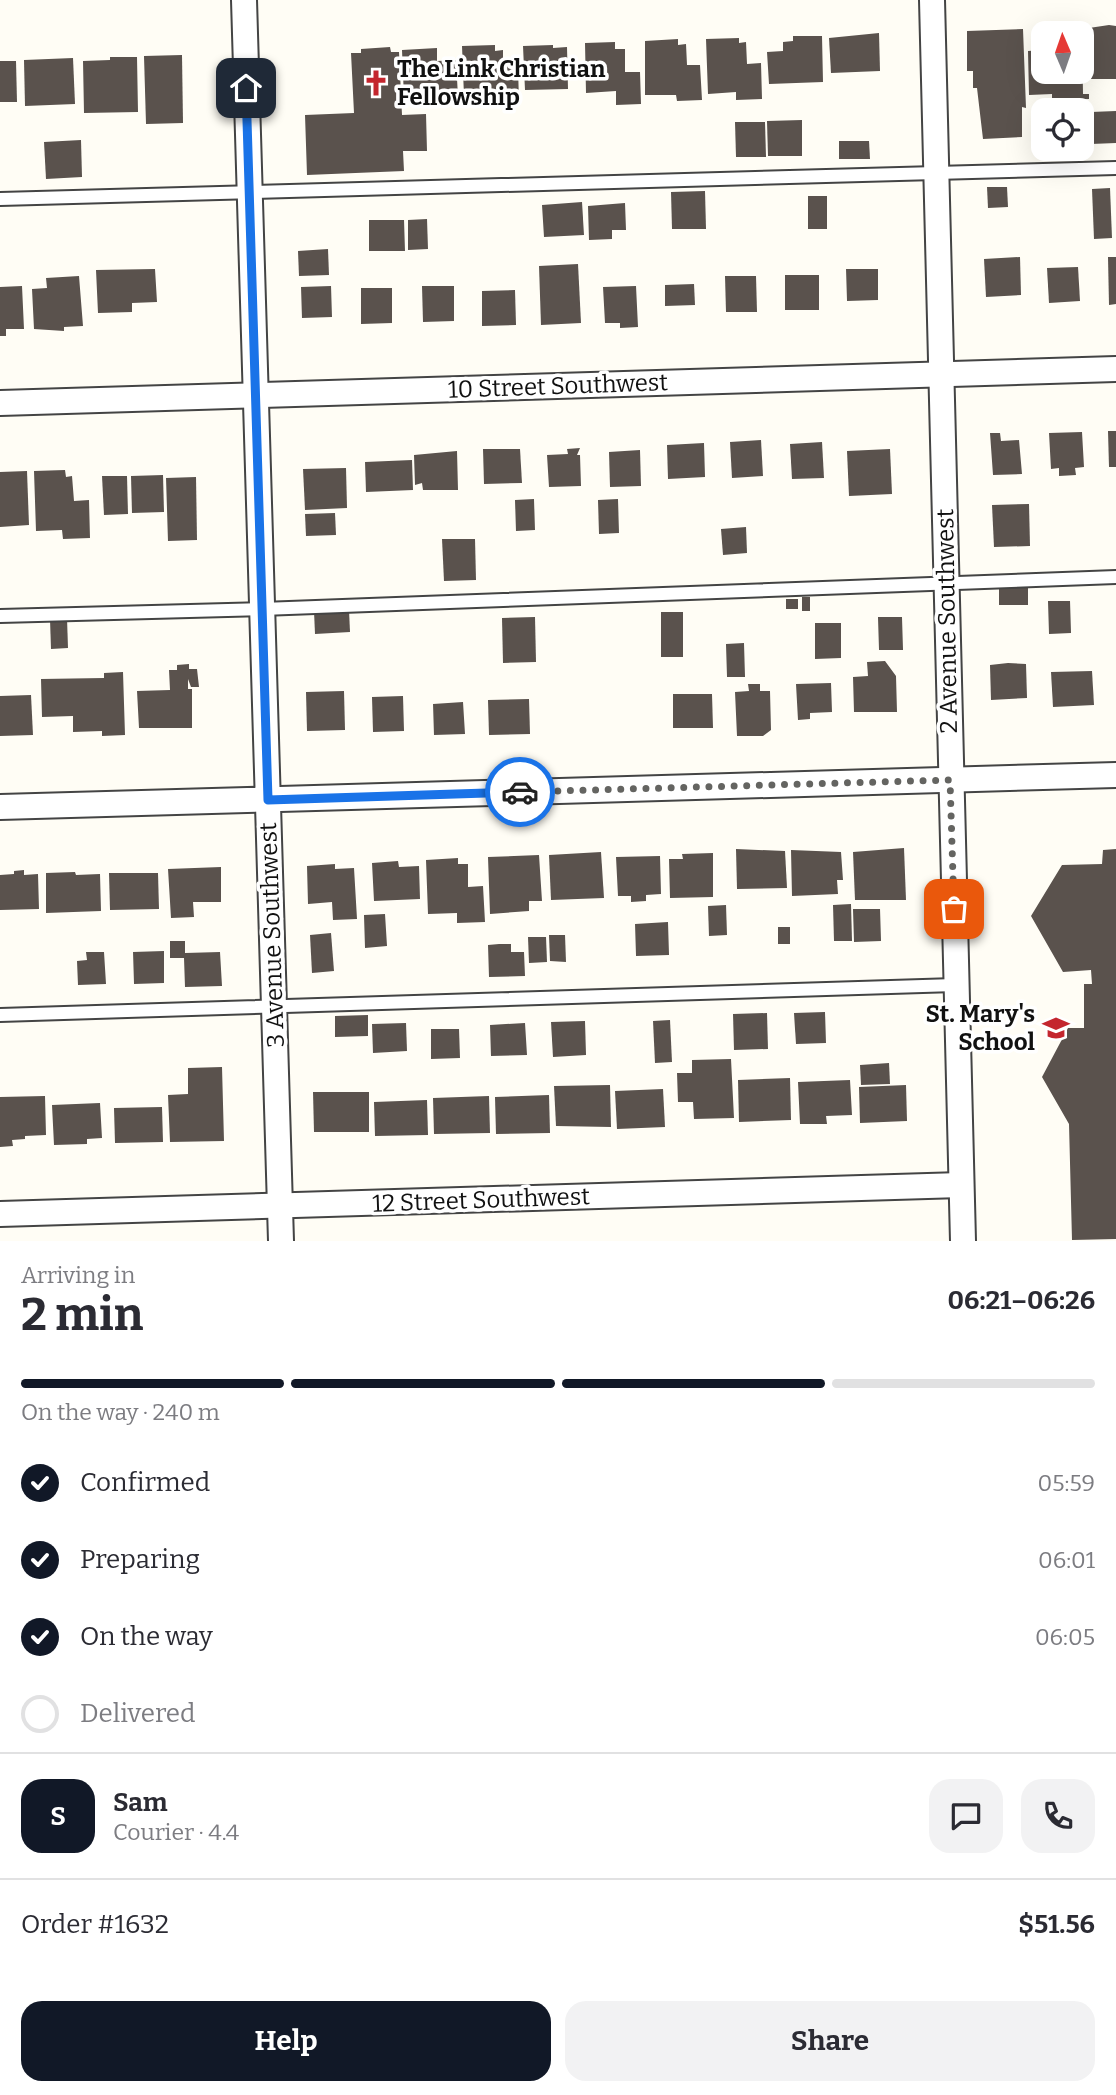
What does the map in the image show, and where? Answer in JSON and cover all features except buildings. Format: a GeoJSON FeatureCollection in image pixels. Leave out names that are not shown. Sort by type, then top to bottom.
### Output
{"type":"FeatureCollection","features":[{"type":"Feature","properties":{"kind":"street","name":"3 Avenue Southwest"},"geometry":{"type":"LineString","coordinates":[[244,0],[281,1241]]}},
{"type":"Feature","properties":{"kind":"street","name":"2 Avenue Southwest"},"geometry":{"type":"LineString","coordinates":[[932,0],[963,1241]]}},
{"type":"Feature","properties":{"kind":"street","name":"10 Street Southwest"},"geometry":{"type":"LineString","coordinates":[[0,403],[1116,369]]}},
{"type":"Feature","properties":{"kind":"street"},"geometry":{"type":"LineString","coordinates":[[0,807],[1116,775]]}},
{"type":"Feature","properties":{"kind":"street","name":"12 Street Southwest"},"geometry":{"type":"LineString","coordinates":[[0,1214],[961,1185]]}},
{"type":"Feature","properties":{"kind":"lane"},"geometry":{"type":"LineString","coordinates":[[0,200],[249,190],[1116,168]]}},
{"type":"Feature","properties":{"kind":"lane"},"geometry":{"type":"LineString","coordinates":[[0,615],[262,609],[1116,577]]}},
{"type":"Feature","properties":{"kind":"lane"},"geometry":{"type":"LineString","coordinates":[[0,1015],[955,985]]}},
{"type":"Feature","properties":{"kind":"way so far"},"geometry":{"type":"LineString","coordinates":[[520,792],[950,780],[954,909]]}},
{"type":"Feature","properties":{"kind":"place","name":"The Link Christian Fellowship"},"geometry":{"type":"Point","coordinates":[376,83]}},
{"type":"Feature","properties":{"kind":"place","name":"St. Mary's School"},"geometry":{"type":"Point","coordinates":[1056,1028]}},
{"type":"Feature","properties":{"kind":"route"},"geometry":{"type":"LineString","coordinates":[[246,88],[268,800],[520,792]]}}]}
